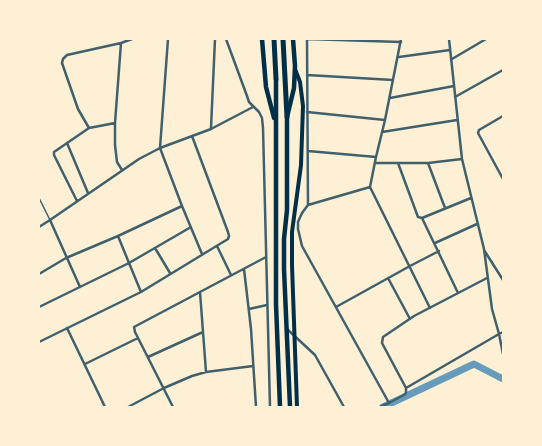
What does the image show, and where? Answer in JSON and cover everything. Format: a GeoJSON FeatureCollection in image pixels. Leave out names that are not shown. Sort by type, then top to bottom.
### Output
{"type":"FeatureCollection","features":[{"type":"Feature","properties":{"kind":"highway"},"geometry":{"type":"LineString","coordinates":[[262,39],[266,87],[276,127]]}},
{"type":"Feature","properties":{"kind":"highway"},"geometry":{"type":"LineString","coordinates":[[274,39],[276,79],[276,304],[280,407]]}},
{"type":"Feature","properties":{"kind":"highway"},"geometry":{"type":"LineString","coordinates":[[283,39],[287,117],[287,210],[284,238],[284,269],[290,407]]}},
{"type":"Feature","properties":{"kind":"highway"},"geometry":{"type":"LineString","coordinates":[[287,117],[294,88],[295,66],[293,39]]}},
{"type":"Feature","properties":{"kind":"main road"},"geometry":{"type":"LineString","coordinates":[[295,66],[300,82],[303,106],[301,165],[292,232],[297,407]]}},
{"type":"Feature","properties":{"kind":"street"},"geometry":{"type":"LineString","coordinates":[[89,128],[78,109],[63,68],[63,58],[67,55],[121,43],[132,39]]}},
{"type":"Feature","properties":{"kind":"street"},"geometry":{"type":"LineString","coordinates":[[168,39],[160,148],[202,254]]}},
{"type":"Feature","properties":{"kind":"street"},"geometry":{"type":"LineString","coordinates":[[211,129],[215,39]]}},
{"type":"Feature","properties":{"kind":"street"},"geometry":{"type":"LineString","coordinates":[[226,39],[247,96],[253,107],[259,112],[262,118],[270,407]]}},
{"type":"Feature","properties":{"kind":"street"},"geometry":{"type":"LineString","coordinates":[[389,403],[302,246],[299,236],[298,222],[308,205],[307,39],[401,40],[399,57],[370,187],[430,308]]}},
{"type":"Feature","properties":{"kind":"street"},"geometry":{"type":"LineString","coordinates":[[449,39],[454,97],[462,158],[484,249],[492,309],[503,354]]}},
{"type":"Feature","properties":{"kind":"street"},"geometry":{"type":"LineString","coordinates":[[451,59],[486,39]]}},
{"type":"Feature","properties":{"kind":"street"},"geometry":{"type":"LineString","coordinates":[[121,43],[115,123],[117,162],[122,170]]}},
{"type":"Feature","properties":{"kind":"street"},"geometry":{"type":"LineString","coordinates":[[399,57],[450,50]]}},
{"type":"Feature","properties":{"kind":"street"},"geometry":{"type":"LineString","coordinates":[[454,97],[503,70]]}},
{"type":"Feature","properties":{"kind":"street"},"geometry":{"type":"LineString","coordinates":[[307,75],[393,80]]}},
{"type":"Feature","properties":{"kind":"street"},"geometry":{"type":"LineString","coordinates":[[390,98],[454,86]]}},
{"type":"Feature","properties":{"kind":"street"},"geometry":{"type":"LineString","coordinates":[[39,227],[138,159],[160,148],[211,129],[253,107]]}},
{"type":"Feature","properties":{"kind":"street"},"geometry":{"type":"LineString","coordinates":[[307,112],[385,120]]}},
{"type":"Feature","properties":{"kind":"street"},"geometry":{"type":"LineString","coordinates":[[503,116],[479,130],[478,133],[503,179]]}},
{"type":"Feature","properties":{"kind":"street"},"geometry":{"type":"LineString","coordinates":[[382,132],[457,120]]}},
{"type":"Feature","properties":{"kind":"street"},"geometry":{"type":"LineString","coordinates":[[77,201],[54,155],[55,150],[89,128],[115,123]]}},
{"type":"Feature","properties":{"kind":"street"},"geometry":{"type":"LineString","coordinates":[[39,342],[141,292],[225,241],[229,236],[192,136]]}},
{"type":"Feature","properties":{"kind":"street"},"geometry":{"type":"LineString","coordinates":[[67,143],[88,193]]}},
{"type":"Feature","properties":{"kind":"street"},"geometry":{"type":"LineString","coordinates":[[308,151],[376,157]]}},
{"type":"Feature","properties":{"kind":"street"},"geometry":{"type":"LineString","coordinates":[[375,163],[428,163],[462,158]]}},
{"type":"Feature","properties":{"kind":"street"},"geometry":{"type":"LineString","coordinates":[[398,163],[418,217],[422,218],[458,293]]}},
{"type":"Feature","properties":{"kind":"street"},"geometry":{"type":"LineString","coordinates":[[428,163],[445,208]]}},
{"type":"Feature","properties":{"kind":"street"},"geometry":{"type":"LineString","coordinates":[[308,205],[370,187]]}},
{"type":"Feature","properties":{"kind":"street"},"geometry":{"type":"LineString","coordinates":[[422,218],[471,198]]}},
{"type":"Feature","properties":{"kind":"street"},"geometry":{"type":"LineString","coordinates":[[39,274],[66,258],[182,206]]}},
{"type":"Feature","properties":{"kind":"street"},"geometry":{"type":"LineString","coordinates":[[50,220],[80,287]]}},
{"type":"Feature","properties":{"kind":"street"},"geometry":{"type":"LineString","coordinates":[[435,243],[477,224]]}},
{"type":"Feature","properties":{"kind":"street"},"geometry":{"type":"LineString","coordinates":[[39,307],[129,263],[191,227]]}},
{"type":"Feature","properties":{"kind":"street"},"geometry":{"type":"LineString","coordinates":[[118,236],[141,292]]}},
{"type":"Feature","properties":{"kind":"street"},"geometry":{"type":"LineString","coordinates":[[217,246],[231,276]]}},
{"type":"Feature","properties":{"kind":"street"},"geometry":{"type":"LineString","coordinates":[[155,248],[170,273]]}},
{"type":"Feature","properties":{"kind":"street"},"geometry":{"type":"LineString","coordinates":[[484,249],[503,280]]}},
{"type":"Feature","properties":{"kind":"street"},"geometry":{"type":"LineString","coordinates":[[336,307],[439,251]]}},
{"type":"Feature","properties":{"kind":"street"},"geometry":{"type":"LineString","coordinates":[[173,407],[138,338],[134,329],[136,325],[266,257]]}},
{"type":"Feature","properties":{"kind":"street"},"geometry":{"type":"LineString","coordinates":[[244,269],[249,309],[256,407]]}},
{"type":"Feature","properties":{"kind":"street"},"geometry":{"type":"LineString","coordinates":[[388,278],[410,319]]}},
{"type":"Feature","properties":{"kind":"street"},"geometry":{"type":"LineString","coordinates":[[380,407],[403,396],[406,393],[406,388],[382,343],[385,334],[487,278]]}},
{"type":"Feature","properties":{"kind":"street"},"geometry":{"type":"LineString","coordinates":[[200,292],[206,372]]}},
{"type":"Feature","properties":{"kind":"street"},"geometry":{"type":"LineString","coordinates":[[249,309],[267,305]]}},
{"type":"Feature","properties":{"kind":"street"},"geometry":{"type":"LineString","coordinates":[[67,328],[106,407]]}},
{"type":"Feature","properties":{"kind":"street"},"geometry":{"type":"LineString","coordinates":[[287,329],[315,355],[344,407]]}},
{"type":"Feature","properties":{"kind":"street"},"geometry":{"type":"LineString","coordinates":[[148,357],[203,332]]}},
{"type":"Feature","properties":{"kind":"street"},"geometry":{"type":"LineString","coordinates":[[406,388],[503,332]]}},
{"type":"Feature","properties":{"kind":"street"},"geometry":{"type":"LineString","coordinates":[[85,364],[138,338]]}},
{"type":"Feature","properties":{"kind":"street"},"geometry":{"type":"LineString","coordinates":[[131,406],[164,388],[192,376],[206,372],[253,366]]}},
{"type":"Feature","properties":{"kind":"lane"},"geometry":{"type":"LineString","coordinates":[[39,198],[50,220]]}},
{"type":"Feature","properties":{"kind":"waterway"},"geometry":{"type":"LineString","coordinates":[[383,407],[474,364],[503,379]]}}]}
